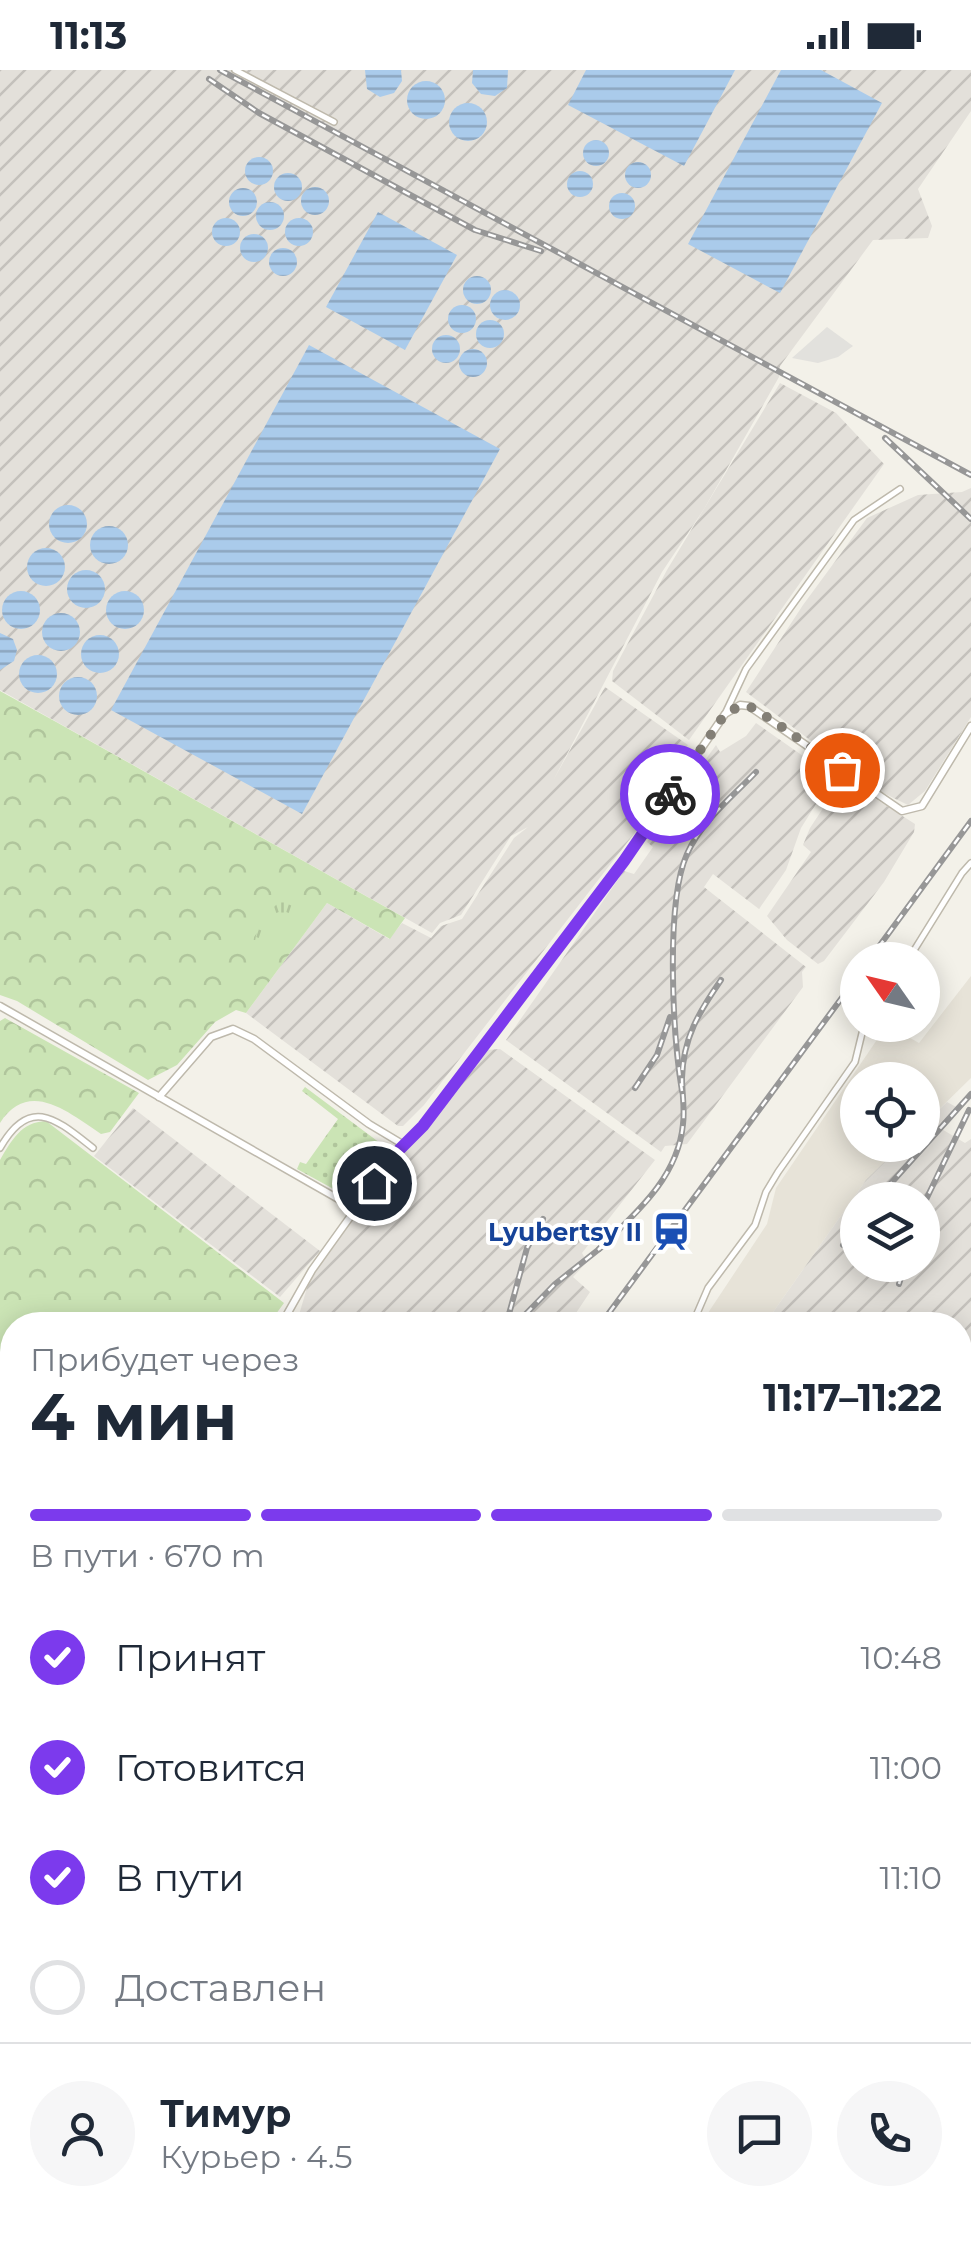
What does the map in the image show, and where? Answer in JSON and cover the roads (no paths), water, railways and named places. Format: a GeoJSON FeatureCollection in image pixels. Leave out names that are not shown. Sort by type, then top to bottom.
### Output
{"type":"FeatureCollection","features":[{"type":"Feature","properties":{"kind":"street"},"geometry":{"type":"LineString","coordinates":[[236,70],[334,122]]}},
{"type":"Feature","properties":{"kind":"street"},"geometry":{"type":"LineString","coordinates":[[288,1312],[312,1270],[404,1144],[423,1126],[624,861],[725,714],[746,669],[854,520],[900,490]]}},
{"type":"Feature","properties":{"kind":"street"},"geometry":{"type":"LineString","coordinates":[[725,714],[749,706],[902,811],[914,810],[927,800],[971,726]]}},
{"type":"Feature","properties":{"kind":"street"},"geometry":{"type":"LineString","coordinates":[[920,942],[971,863]]}},
{"type":"Feature","properties":{"kind":"street"},"geometry":{"type":"LineString","coordinates":[[1,1010],[356,1209]]}},
{"type":"Feature","properties":{"kind":"street"},"geometry":{"type":"LineString","coordinates":[[159,1097],[210,1038],[233,1029],[254,1039],[369,1124],[404,1144]]}},
{"type":"Feature","properties":{"kind":"street"},"geometry":{"type":"LineString","coordinates":[[698,1312],[708,1288],[755,1224],[778,1172],[855,1062],[860,1042]]}},
{"type":"Feature","properties":{"kind":"street"},"geometry":{"type":"LineString","coordinates":[[0,1148],[17,1123],[28,1117],[46,1116],[93,1148]]}},
{"type":"Feature","properties":{"kind":"water"},"geometry":{"type":"Polygon","coordinates":[[[365,70],[401,70],[402,81],[394,93],[380,97],[367,89],[365,70]]]}},
{"type":"Feature","properties":{"kind":"water"},"geometry":{"type":"Polygon","coordinates":[[[473,70],[508,70],[507,88],[495,96],[481,94],[472,83],[473,70]]]}},
{"type":"Feature","properties":{"kind":"water"},"geometry":{"type":"Polygon","coordinates":[[[586,70],[735,70],[684,166],[568,105],[586,70]]]}},
{"type":"Feature","properties":{"kind":"water"},"geometry":{"type":"Polygon","coordinates":[[[781,70],[821,70],[882,103],[780,293],[688,244],[781,70]]]}},
{"type":"Feature","properties":{"kind":"water"},"geometry":{"type":"Polygon","coordinates":[[[426,81],[440,86],[445,100],[440,114],[426,119],[412,114],[407,100],[412,86],[426,81]]]}},
{"type":"Feature","properties":{"kind":"water"},"geometry":{"type":"Polygon","coordinates":[[[468,103],[482,108],[487,122],[482,136],[468,141],[454,136],[449,122],[454,108],[468,103]]]}},
{"type":"Feature","properties":{"kind":"water"},"geometry":{"type":"Polygon","coordinates":[[[596,140],[605,144],[609,153],[605,162],[596,166],[587,162],[583,153],[587,144],[596,140]]]}},
{"type":"Feature","properties":{"kind":"water"},"geometry":{"type":"Polygon","coordinates":[[[259,157],[269,161],[273,171],[269,181],[259,185],[249,181],[245,171],[249,161],[259,157]]]}},
{"type":"Feature","properties":{"kind":"water"},"geometry":{"type":"Polygon","coordinates":[[[638,162],[647,166],[651,175],[647,184],[638,188],[629,184],[625,175],[629,166],[638,162]]]}},
{"type":"Feature","properties":{"kind":"water"},"geometry":{"type":"Polygon","coordinates":[[[580,171],[589,175],[593,184],[589,193],[580,197],[571,193],[567,184],[571,175],[580,171]]]}},
{"type":"Feature","properties":{"kind":"water"},"geometry":{"type":"Polygon","coordinates":[[[288,173],[298,177],[302,187],[298,197],[288,201],[278,197],[274,187],[278,177],[288,173]]]}},
{"type":"Feature","properties":{"kind":"water"},"geometry":{"type":"Polygon","coordinates":[[[315,187],[325,191],[329,201],[325,211],[315,215],[305,211],[301,201],[305,191],[315,187]]]}},
{"type":"Feature","properties":{"kind":"water"},"geometry":{"type":"Polygon","coordinates":[[[243,188],[253,192],[257,202],[253,212],[243,216],[233,212],[229,202],[233,192],[243,188]]]}},
{"type":"Feature","properties":{"kind":"water"},"geometry":{"type":"Polygon","coordinates":[[[622,193],[631,197],[635,206],[631,215],[622,219],[613,215],[609,206],[613,197],[622,193]]]}},
{"type":"Feature","properties":{"kind":"water"},"geometry":{"type":"Polygon","coordinates":[[[270,202],[280,206],[284,216],[280,226],[270,230],[260,226],[256,216],[260,206],[270,202]]]}},
{"type":"Feature","properties":{"kind":"water"},"geometry":{"type":"Polygon","coordinates":[[[378,212],[457,255],[405,350],[326,307],[378,212]]]}},
{"type":"Feature","properties":{"kind":"water"},"geometry":{"type":"Polygon","coordinates":[[[226,218],[236,222],[240,232],[236,242],[226,246],[216,242],[212,232],[216,222],[226,218]]]}},
{"type":"Feature","properties":{"kind":"water"},"geometry":{"type":"Polygon","coordinates":[[[299,218],[309,222],[313,232],[309,242],[299,246],[289,242],[285,232],[289,222],[299,218]]]}},
{"type":"Feature","properties":{"kind":"water"},"geometry":{"type":"Polygon","coordinates":[[[254,234],[264,238],[268,248],[264,258],[254,262],[244,258],[240,248],[244,238],[254,234]]]}},
{"type":"Feature","properties":{"kind":"water"},"geometry":{"type":"Polygon","coordinates":[[[283,248],[293,252],[297,262],[293,272],[283,276],[273,272],[269,262],[273,252],[283,248]]]}},
{"type":"Feature","properties":{"kind":"water"},"geometry":{"type":"Polygon","coordinates":[[[477,276],[487,280],[491,290],[487,300],[477,304],[467,300],[463,290],[467,280],[477,276]]]}},
{"type":"Feature","properties":{"kind":"water"},"geometry":{"type":"Polygon","coordinates":[[[505,290],[515,295],[520,305],[515,315],[505,320],[495,315],[490,305],[495,295],[505,290]]]}},
{"type":"Feature","properties":{"kind":"water"},"geometry":{"type":"Polygon","coordinates":[[[462,305],[472,309],[476,319],[472,329],[462,333],[452,329],[448,319],[452,309],[462,305]]]}},
{"type":"Feature","properties":{"kind":"water"},"geometry":{"type":"Polygon","coordinates":[[[490,320],[500,324],[504,334],[500,344],[490,348],[480,344],[476,334],[480,324],[490,320]]]}},
{"type":"Feature","properties":{"kind":"water"},"geometry":{"type":"Polygon","coordinates":[[[446,335],[456,339],[460,349],[456,359],[446,363],[436,359],[432,349],[436,339],[446,335]]]}},
{"type":"Feature","properties":{"kind":"water"},"geometry":{"type":"Polygon","coordinates":[[[309,345],[500,449],[302,814],[111,710],[309,345]]]}},
{"type":"Feature","properties":{"kind":"water"},"geometry":{"type":"Polygon","coordinates":[[[473,349],[483,353],[487,363],[483,373],[473,377],[463,373],[459,363],[463,353],[473,349]]]}},
{"type":"Feature","properties":{"kind":"water"},"geometry":{"type":"Polygon","coordinates":[[[68,505],[81,511],[87,524],[81,537],[68,543],[55,537],[49,524],[55,511],[68,505]]]}},
{"type":"Feature","properties":{"kind":"water"},"geometry":{"type":"Polygon","coordinates":[[[109,526],[122,532],[128,545],[122,558],[109,564],[96,558],[90,545],[96,532],[109,526]]]}},
{"type":"Feature","properties":{"kind":"water"},"geometry":{"type":"Polygon","coordinates":[[[46,548],[59,554],[65,567],[59,580],[46,586],[33,580],[27,567],[33,554],[46,548]]]}},
{"type":"Feature","properties":{"kind":"water"},"geometry":{"type":"Polygon","coordinates":[[[86,570],[99,576],[105,589],[99,602],[86,608],[73,602],[67,589],[73,576],[86,570]]]}},
{"type":"Feature","properties":{"kind":"water"},"geometry":{"type":"Polygon","coordinates":[[[21,591],[34,597],[40,610],[34,623],[21,629],[8,623],[2,610],[8,597],[21,591]]]}},
{"type":"Feature","properties":{"kind":"water"},"geometry":{"type":"Polygon","coordinates":[[[125,591],[138,597],[144,610],[138,623],[125,629],[112,623],[106,610],[112,597],[125,591]]]}},
{"type":"Feature","properties":{"kind":"water"},"geometry":{"type":"Polygon","coordinates":[[[61,613],[74,619],[80,632],[74,645],[61,651],[48,645],[42,632],[48,619],[61,613]]]}},
{"type":"Feature","properties":{"kind":"water"},"geometry":{"type":"Polygon","coordinates":[[[0,633],[13,639],[17,650],[14,661],[0,670],[0,633]]]}},
{"type":"Feature","properties":{"kind":"water"},"geometry":{"type":"Polygon","coordinates":[[[100,635],[113,641],[119,654],[113,667],[100,673],[87,667],[81,654],[87,641],[100,635]]]}},
{"type":"Feature","properties":{"kind":"water"},"geometry":{"type":"Polygon","coordinates":[[[38,655],[51,661],[57,674],[51,687],[38,693],[25,687],[19,674],[25,661],[38,655]]]}},
{"type":"Feature","properties":{"kind":"water"},"geometry":{"type":"Polygon","coordinates":[[[78,677],[91,683],[97,696],[91,709],[78,715],[65,709],[59,696],[65,683],[78,677]]]}},
{"type":"Feature","properties":{"kind":"railway"},"geometry":{"type":"LineString","coordinates":[[220,70],[971,475]]}},
{"type":"Feature","properties":{"kind":"railway"},"geometry":{"type":"LineString","coordinates":[[209,79],[259,113],[475,230],[541,251]]}},
{"type":"Feature","properties":{"kind":"railway"},"geometry":{"type":"LineString","coordinates":[[885,438],[971,519]]}},
{"type":"Feature","properties":{"kind":"railway"},"geometry":{"type":"LineString","coordinates":[[682,1091],[673,971],[680,876],[700,831],[756,772]]}},
{"type":"Feature","properties":{"kind":"railway"},"geometry":{"type":"LineString","coordinates":[[882,942],[971,821]]}},
{"type":"Feature","properties":{"kind":"railway"},"geometry":{"type":"LineString","coordinates":[[599,1249],[653,1194],[673,1161],[683,1124],[685,1050],[699,1015],[721,980]]}},
{"type":"Feature","properties":{"kind":"railway"},"geometry":{"type":"LineString","coordinates":[[610,1312],[840,1000]]}},
{"type":"Feature","properties":{"kind":"railway"},"geometry":{"type":"LineString","coordinates":[[635,1088],[657,1055],[670,1017]]}},
{"type":"Feature","properties":{"kind":"railway"},"geometry":{"type":"LineString","coordinates":[[892,1182],[971,1094]]}},
{"type":"Feature","properties":{"kind":"railway"},"geometry":{"type":"LineString","coordinates":[[934,1182],[969,1110]]}},
{"type":"Feature","properties":{"kind":"railway"},"geometry":{"type":"LineString","coordinates":[[510,1312],[527,1248],[543,1219]]}},
{"type":"Feature","properties":{"kind":"railway"},"geometry":{"type":"LineString","coordinates":[[528,1312],[555,1284],[608,1242]]}},
{"type":"Feature","properties":{"kind":"place","name":"Lyubertsy II"},"geometry":{"type":"Point","coordinates":[672,1232]}}]}
